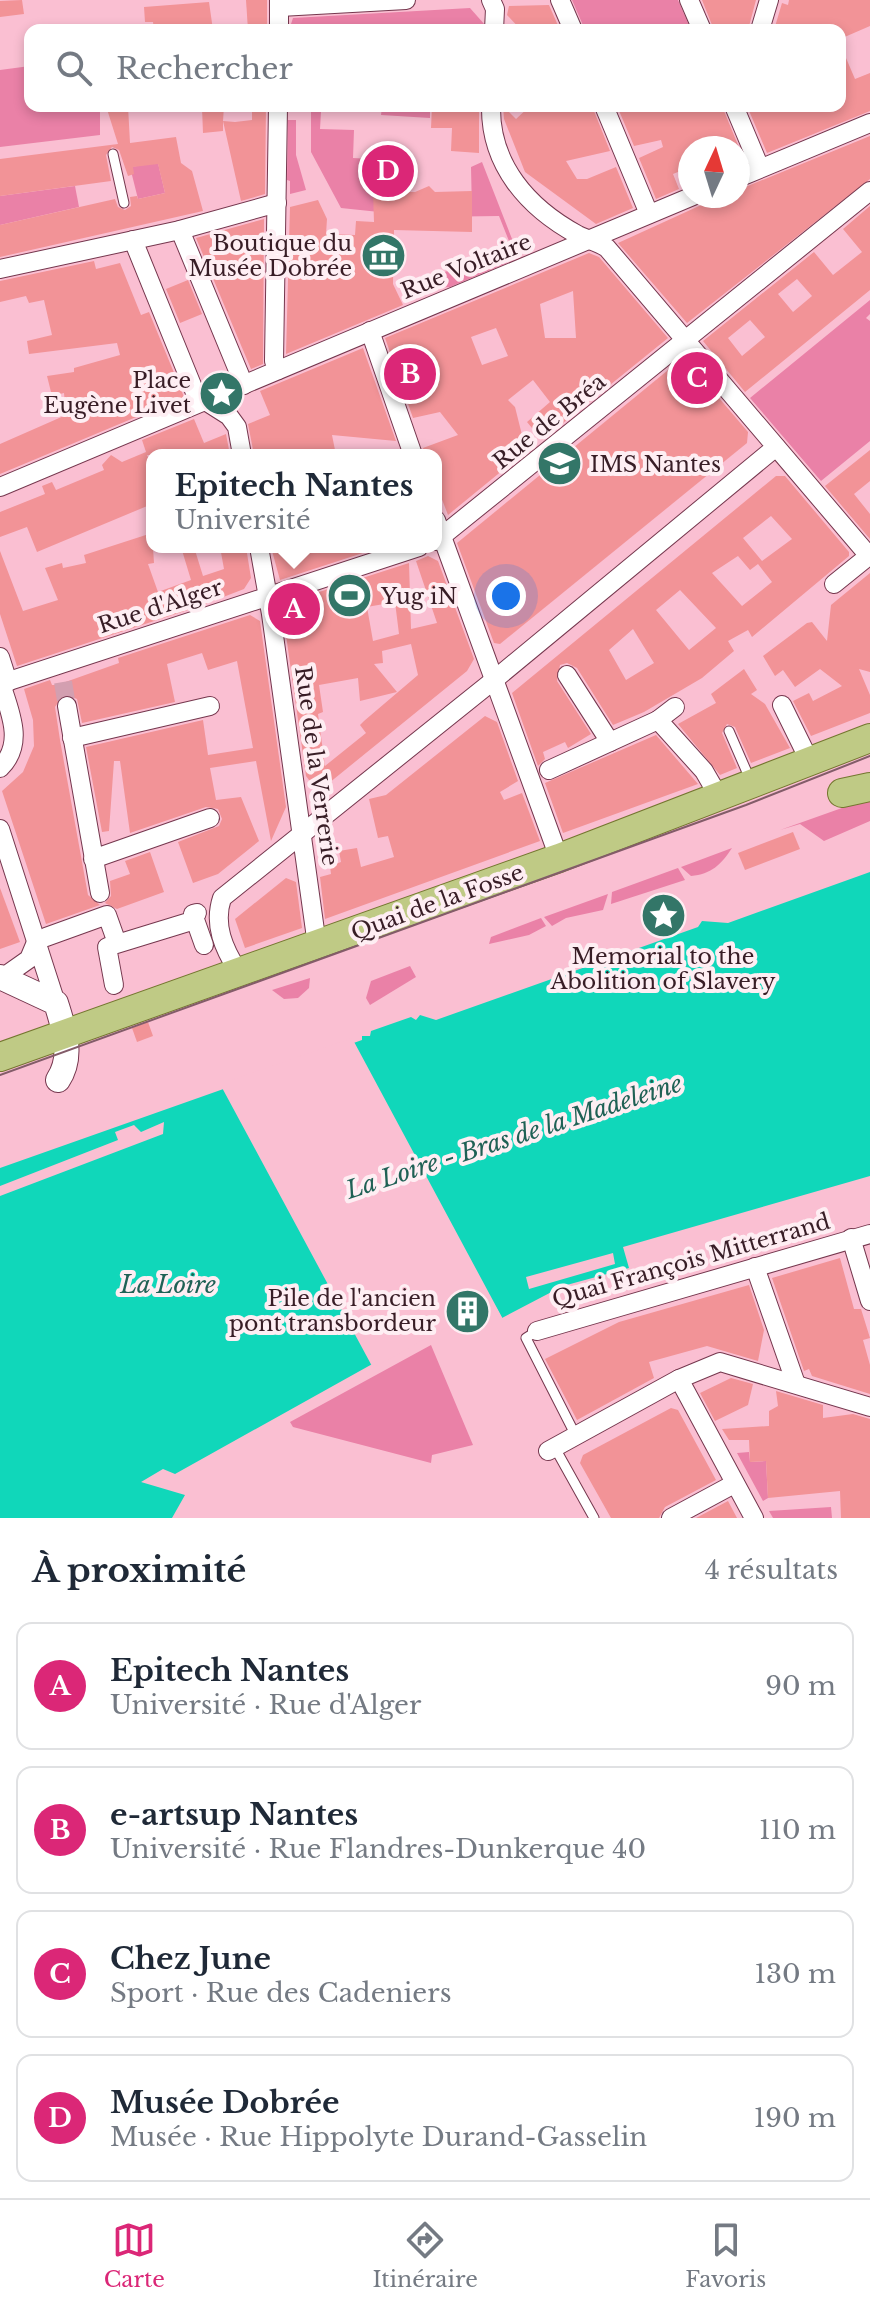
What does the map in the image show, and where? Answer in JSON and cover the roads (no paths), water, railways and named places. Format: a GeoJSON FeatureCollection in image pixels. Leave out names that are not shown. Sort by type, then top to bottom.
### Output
{"type":"FeatureCollection","features":[{"type":"Feature","properties":{"kind":"main road","name":"Quai de la Fosse"},"geometry":{"type":"LineString","coordinates":[[0,1057],[559,858],[870,738]]}},
{"type":"Feature","properties":{"kind":"main road"},"geometry":{"type":"LineString","coordinates":[[842,793],[870,787]]}},
{"type":"Feature","properties":{"kind":"main road"},"geometry":{"type":"LineString","coordinates":[[1,978],[56,1003],[65,1033],[67,1058],[58,1080]]}},
{"type":"Feature","properties":{"kind":"street"},"geometry":{"type":"LineString","coordinates":[[279,24],[279,3],[406,0]]}},
{"type":"Feature","properties":{"kind":"street"},"geometry":{"type":"LineString","coordinates":[[491,0],[495,9],[494,24]]}},
{"type":"Feature","properties":{"kind":"street"},"geometry":{"type":"LineString","coordinates":[[560,0],[570,24]]}},
{"type":"Feature","properties":{"kind":"street"},"geometry":{"type":"LineString","coordinates":[[689,0],[699,24]]}},
{"type":"Feature","properties":{"kind":"street"},"geometry":{"type":"LineString","coordinates":[[762,24],[769,0]]}},
{"type":"Feature","properties":{"kind":"street"},"geometry":{"type":"LineString","coordinates":[[278,112],[274,361],[278,370]]}},
{"type":"Feature","properties":{"kind":"street"},"geometry":{"type":"LineString","coordinates":[[492,112],[495,146],[522,194],[580,236],[607,248],[870,555],[834,584]]}},
{"type":"Feature","properties":{"kind":"street"},"geometry":{"type":"LineString","coordinates":[[607,112],[649,214]]}},
{"type":"Feature","properties":{"kind":"street"},"geometry":{"type":"LineString","coordinates":[[738,112],[760,168]]}},
{"type":"Feature","properties":{"kind":"street"},"geometry":{"type":"LineString","coordinates":[[750,173],[870,123]]}},
{"type":"Feature","properties":{"kind":"street","name":"Rue de Bréa"},"geometry":{"type":"LineString","coordinates":[[442,538],[870,191]]}},
{"type":"Feature","properties":{"kind":"street","name":"Rue Voltaire"},"geometry":{"type":"LineString","coordinates":[[250,382],[678,202]]}},
{"type":"Feature","properties":{"kind":"street"},"geometry":{"type":"LineString","coordinates":[[0,269],[132,234],[180,230],[277,203]]}},
{"type":"Feature","properties":{"kind":"street"},"geometry":{"type":"LineString","coordinates":[[0,487],[250,382],[180,230]]}},
{"type":"Feature","properties":{"kind":"street"},"geometry":{"type":"LineString","coordinates":[[132,234],[196,395],[197,405]]}},
{"type":"Feature","properties":{"kind":"street"},"geometry":{"type":"LineString","coordinates":[[370,331],[411,449]]}},
{"type":"Feature","properties":{"kind":"street"},"geometry":{"type":"LineString","coordinates":[[197,405],[229,416],[237,427],[241,449]]}},
{"type":"Feature","properties":{"kind":"street"},"geometry":{"type":"LineString","coordinates":[[238,971],[219,929],[218,910],[222,898],[494,680],[776,447]]}},
{"type":"Feature","properties":{"kind":"street"},"geometry":{"type":"LineString","coordinates":[[442,548],[494,680],[540,774],[559,858]]}},
{"type":"Feature","properties":{"kind":"street","name":"Rue de la Verrerie"},"geometry":{"type":"LineString","coordinates":[[260,553],[317,945]]}},
{"type":"Feature","properties":{"kind":"street","name":"Rue d'Alger"},"geometry":{"type":"LineString","coordinates":[[3,683],[61,673],[268,596],[401,553]]}},
{"type":"Feature","properties":{"kind":"street"},"geometry":{"type":"LineString","coordinates":[[0,657],[15,739],[10,756],[0,768]]}},
{"type":"Feature","properties":{"kind":"street"},"geometry":{"type":"LineString","coordinates":[[567,675],[610,742]]}},
{"type":"Feature","properties":{"kind":"street"},"geometry":{"type":"LineString","coordinates":[[782,705],[810,762]]}},
{"type":"Feature","properties":{"kind":"street"},"geometry":{"type":"LineString","coordinates":[[67,706],[100,893]]}},
{"type":"Feature","properties":{"kind":"street"},"geometry":{"type":"LineString","coordinates":[[72,738],[210,706]]}},
{"type":"Feature","properties":{"kind":"street"},"geometry":{"type":"LineString","coordinates":[[540,774],[658,720],[675,707]]}},
{"type":"Feature","properties":{"kind":"street"},"geometry":{"type":"LineString","coordinates":[[658,720],[704,771],[719,797]]}},
{"type":"Feature","properties":{"kind":"street"},"geometry":{"type":"LineString","coordinates":[[842,793],[870,779]]}},
{"type":"Feature","properties":{"kind":"street"},"geometry":{"type":"LineString","coordinates":[[93,859],[210,818]]}},
{"type":"Feature","properties":{"kind":"street"},"geometry":{"type":"LineString","coordinates":[[0,829],[41,938],[56,1003]]}},
{"type":"Feature","properties":{"kind":"street"},"geometry":{"type":"LineString","coordinates":[[1,978],[29,959],[41,938],[107,915],[117,943]]}},
{"type":"Feature","properties":{"kind":"street"},"geometry":{"type":"LineString","coordinates":[[114,985],[107,947],[198,916],[204,945]]}},
{"type":"Feature","properties":{"kind":"street","name":"Quai François Mitterrand"},"geometry":{"type":"LineString","coordinates":[[532,1334],[870,1234]]}},
{"type":"Feature","properties":{"kind":"street"},"geometry":{"type":"LineString","coordinates":[[851,1238],[870,1301]]}},
{"type":"Feature","properties":{"kind":"street"},"geometry":{"type":"LineString","coordinates":[[755,1267],[796,1384]]}},
{"type":"Feature","properties":{"kind":"street"},"geometry":{"type":"LineString","coordinates":[[551,1449],[679,1379],[720,1362],[870,1407]]}},
{"type":"Feature","properties":{"kind":"street"},"geometry":{"type":"LineString","coordinates":[[679,1379],[754,1518]]}},
{"type":"Feature","properties":{"kind":"street"},"geometry":{"type":"LineString","coordinates":[[671,1518],[734,1484]]}},
{"type":"Feature","properties":{"kind":"lane"},"geometry":{"type":"LineString","coordinates":[[113,154],[124,203]]}},
{"type":"Feature","properties":{"kind":"lane"},"geometry":{"type":"LineString","coordinates":[[729,731],[746,770]]}},
{"type":"Feature","properties":{"kind":"lane"},"geometry":{"type":"LineString","coordinates":[[532,1334],[576,1436]]}},
{"type":"Feature","properties":{"kind":"lane"},"geometry":{"type":"LineString","coordinates":[[551,1449],[594,1518]]}},
{"type":"Feature","properties":{"kind":"water","name":"La Loire"},"geometry":{"type":"Polygon","coordinates":[[[870,872],[870,1176],[623,1247],[629,1268],[563,1286],[502,1318],[497,1309],[453,1319],[175,1474],[163,1469],[141,1482],[185,1495],[172,1518],[0,1518],[0,1168],[362,1040],[362,1036],[370,1036],[371,1031],[411,1017],[416,1020],[420,1015],[436,1020],[698,927],[702,921],[728,923],[870,872]],[[613,1253],[526,1277],[529,1289],[615,1264],[613,1253]]]}},
{"type":"Feature","properties":{"kind":"tunnel"},"geometry":{"type":"LineString","coordinates":[[63,682],[67,706]]}},
{"type":"Feature","properties":{"kind":"tram line"},"geometry":{"type":"LineString","coordinates":[[0,1075],[746,805],[870,756]]}},
{"type":"Feature","properties":{"kind":"place","name":"Musée Dobrée"},"geometry":{"type":"Point","coordinates":[388,171]}},
{"type":"Feature","properties":{"kind":"place","name":"Boutique du Musée Dobrée"},"geometry":{"type":"Point","coordinates":[383,256]}},
{"type":"Feature","properties":{"kind":"place","name":"e-artsup Nantes"},"geometry":{"type":"Point","coordinates":[410,374]}},
{"type":"Feature","properties":{"kind":"place","name":"Chez June"},"geometry":{"type":"Point","coordinates":[697,378]}},
{"type":"Feature","properties":{"kind":"place","name":"Place Eugène Livet"},"geometry":{"type":"Point","coordinates":[222,393]}},
{"type":"Feature","properties":{"kind":"place","name":"IMS Nantes"},"geometry":{"type":"Point","coordinates":[559,464]}},
{"type":"Feature","properties":{"kind":"place","name":"Yug iN"},"geometry":{"type":"Point","coordinates":[350,596]}},
{"type":"Feature","properties":{"kind":"place","name":"Epitech Nantes"},"geometry":{"type":"Point","coordinates":[294,609]}},
{"type":"Feature","properties":{"kind":"place","name":"Memorial to the Abolition of Slavery"},"geometry":{"type":"Point","coordinates":[663,915]}},
{"type":"Feature","properties":{"kind":"place","name":"Pile de l'ancien pont transbordeur"},"geometry":{"type":"Point","coordinates":[467,1311]}},
{"type":"Feature","properties":{"kind":"water label","name":"La Loire - Bras de la Madeleine"},"geometry":{"type":"Point","coordinates":[514,1137]}}]}
